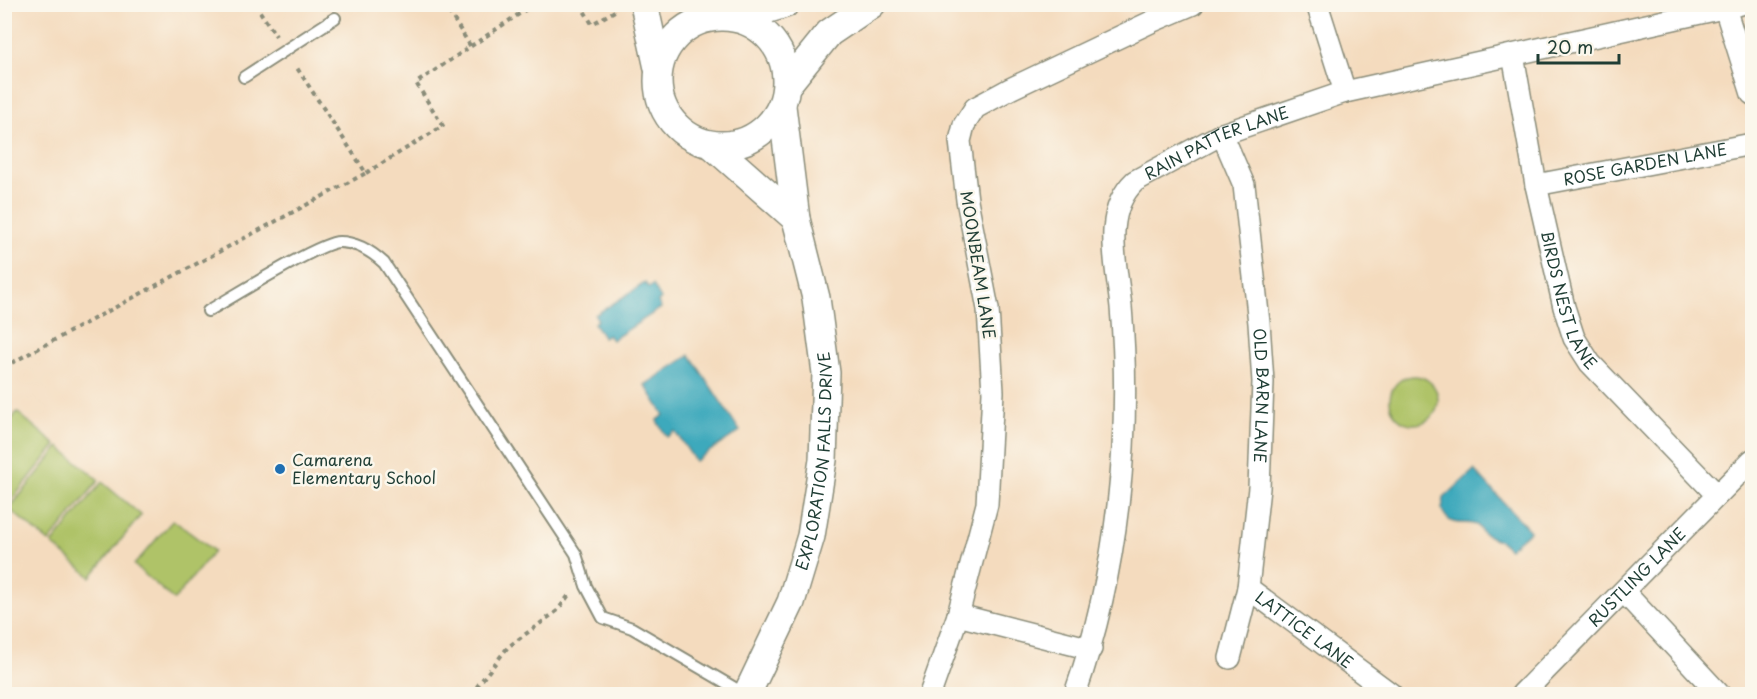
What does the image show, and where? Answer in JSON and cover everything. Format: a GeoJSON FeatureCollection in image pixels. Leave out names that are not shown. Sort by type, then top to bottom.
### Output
{"type":"FeatureCollection","features":[{"type":"Feature","properties":{"kind":"street"},"geometry":{"type":"LineString","coordinates":[[785,4],[718,13],[697,21],[679,32],[666,48],[658,68],[657,89],[663,109],[675,126],[692,139],[712,146],[796,219]]}},
{"type":"Feature","properties":{"kind":"street"},"geometry":{"type":"LineString","coordinates":[[712,146],[733,145],[753,138],[770,124],[784,95],[829,33],[872,4]]}},
{"type":"Feature","properties":{"kind":"street","name":"MOONBEAM LANE"},"geometry":{"type":"LineString","coordinates":[[930,694],[958,615],[987,504],[993,392],[988,309],[968,200],[960,141],[964,125],[975,108],[1010,89],[1193,4]]}},
{"type":"Feature","properties":{"kind":"street"},"geometry":{"type":"LineString","coordinates":[[1317,4],[1345,92]]}},
{"type":"Feature","properties":{"kind":"street"},"geometry":{"type":"LineString","coordinates":[[633,6],[658,68]]}},
{"type":"Feature","properties":{"kind":"street"},"geometry":{"type":"LineString","coordinates":[[1733,6],[1752,94]]}},
{"type":"Feature","properties":{"kind":"street","name":"RAIN PATTER LANE"},"geometry":{"type":"LineString","coordinates":[[1076,694],[1091,649],[1106,585],[1116,521],[1122,456],[1124,357],[1115,257],[1115,218],[1126,190],[1136,181],[1222,134],[1345,92],[1733,6]]}},
{"type":"Feature","properties":{"kind":"street","name":"EXPLORATION FALLS DRIVE"},"geometry":{"type":"LineString","coordinates":[[718,13],[759,28],[775,43],[784,63],[784,95],[796,219],[816,298],[826,373],[823,460],[811,536],[791,602],[747,694]]}},
{"type":"Feature","properties":{"kind":"street","name":"BIRDS NEST LANE"},"geometry":{"type":"LineString","coordinates":[[1512,55],[1536,185],[1564,307],[1574,338],[1590,363],[1717,495]]}},
{"type":"Feature","properties":{"kind":"street","name":"OLD BARN LANE"},"geometry":{"type":"LineString","coordinates":[[1222,134],[1244,185],[1263,382],[1259,488],[1248,588],[1230,658]]}},
{"type":"Feature","properties":{"kind":"street","name":"ROSE GARDEN LANE"},"geometry":{"type":"LineString","coordinates":[[1536,185],[1752,144]]}},
{"type":"Feature","properties":{"kind":"street","name":"RUSTLING LANE"},"geometry":{"type":"LineString","coordinates":[[1522,694],[1752,460]]}},
{"type":"Feature","properties":{"kind":"street","name":"LATTICE LANE"},"geometry":{"type":"LineString","coordinates":[[1248,588],[1391,694]]}},
{"type":"Feature","properties":{"kind":"street"},"geometry":{"type":"LineString","coordinates":[[1624,592],[1719,694]]}},
{"type":"Feature","properties":{"kind":"street"},"geometry":{"type":"LineString","coordinates":[[958,615],[1091,649]]}},
{"type":"Feature","properties":{"kind":"lane"},"geometry":{"type":"LineString","coordinates":[[244,77],[335,18]]}},
{"type":"Feature","properties":{"kind":"lane"},"geometry":{"type":"LineString","coordinates":[[208,311],[312,252],[338,242],[368,250],[384,263],[576,554],[586,586],[603,618],[632,628],[747,694]]}},
{"type":"Feature","properties":{"kind":"path"},"geometry":{"type":"LineString","coordinates":[[255,4],[366,173]]}},
{"type":"Feature","properties":{"kind":"path"},"geometry":{"type":"LineString","coordinates":[[444,4],[471,47]]}},
{"type":"Feature","properties":{"kind":"path"},"geometry":{"type":"LineString","coordinates":[[4,367],[366,173],[443,126],[416,83],[534,4]]}},
{"type":"Feature","properties":{"kind":"path"},"geometry":{"type":"LineString","coordinates":[[580,4],[592,24],[633,6]]}},
{"type":"Feature","properties":{"kind":"path"},"geometry":{"type":"LineString","coordinates":[[471,694],[508,646],[557,610],[570,595]]}},
{"type":"Feature","properties":{"kind":"green space"},"geometry":{"type":"Polygon","coordinates":[[[1414,376],[1431,383],[1438,400],[1431,417],[1414,424],[1397,417],[1390,400],[1397,383],[1414,376]]]}},
{"type":"Feature","properties":{"kind":"green space"},"geometry":{"type":"Polygon","coordinates":[[[17,412],[56,445],[6,507],[5,428],[17,412]]]}},
{"type":"Feature","properties":{"kind":"green space"},"geometry":{"type":"Polygon","coordinates":[[[59,447],[99,480],[49,542],[9,509],[59,447]]]}},
{"type":"Feature","properties":{"kind":"green space"},"geometry":{"type":"Polygon","coordinates":[[[102,482],[141,515],[91,577],[52,544],[102,482]]]}},
{"type":"Feature","properties":{"kind":"green space"},"geometry":{"type":"Polygon","coordinates":[[[173,520],[214,551],[174,600],[134,565],[173,520]]]}},
{"type":"Feature","properties":{"kind":"water"},"geometry":{"type":"Polygon","coordinates":[[[645,283],[649,288],[653,285],[661,299],[658,302],[661,308],[612,340],[608,335],[603,337],[594,323],[598,320],[595,315],[645,283]]]}},
{"type":"Feature","properties":{"kind":"water"},"geometry":{"type":"Polygon","coordinates":[[[690,355],[740,431],[695,461],[675,431],[667,437],[657,421],[664,415],[645,385],[690,355]]]}},
{"type":"Feature","properties":{"kind":"water"},"geometry":{"type":"Polygon","coordinates":[[[1474,470],[1530,531],[1509,549],[1500,541],[1484,534],[1477,525],[1449,520],[1442,510],[1444,498],[1474,470]]]}},
{"type":"Feature","properties":{"kind":"place","name":"Camarena Elementary School"},"geometry":{"type":"Point","coordinates":[280,469]}}]}
